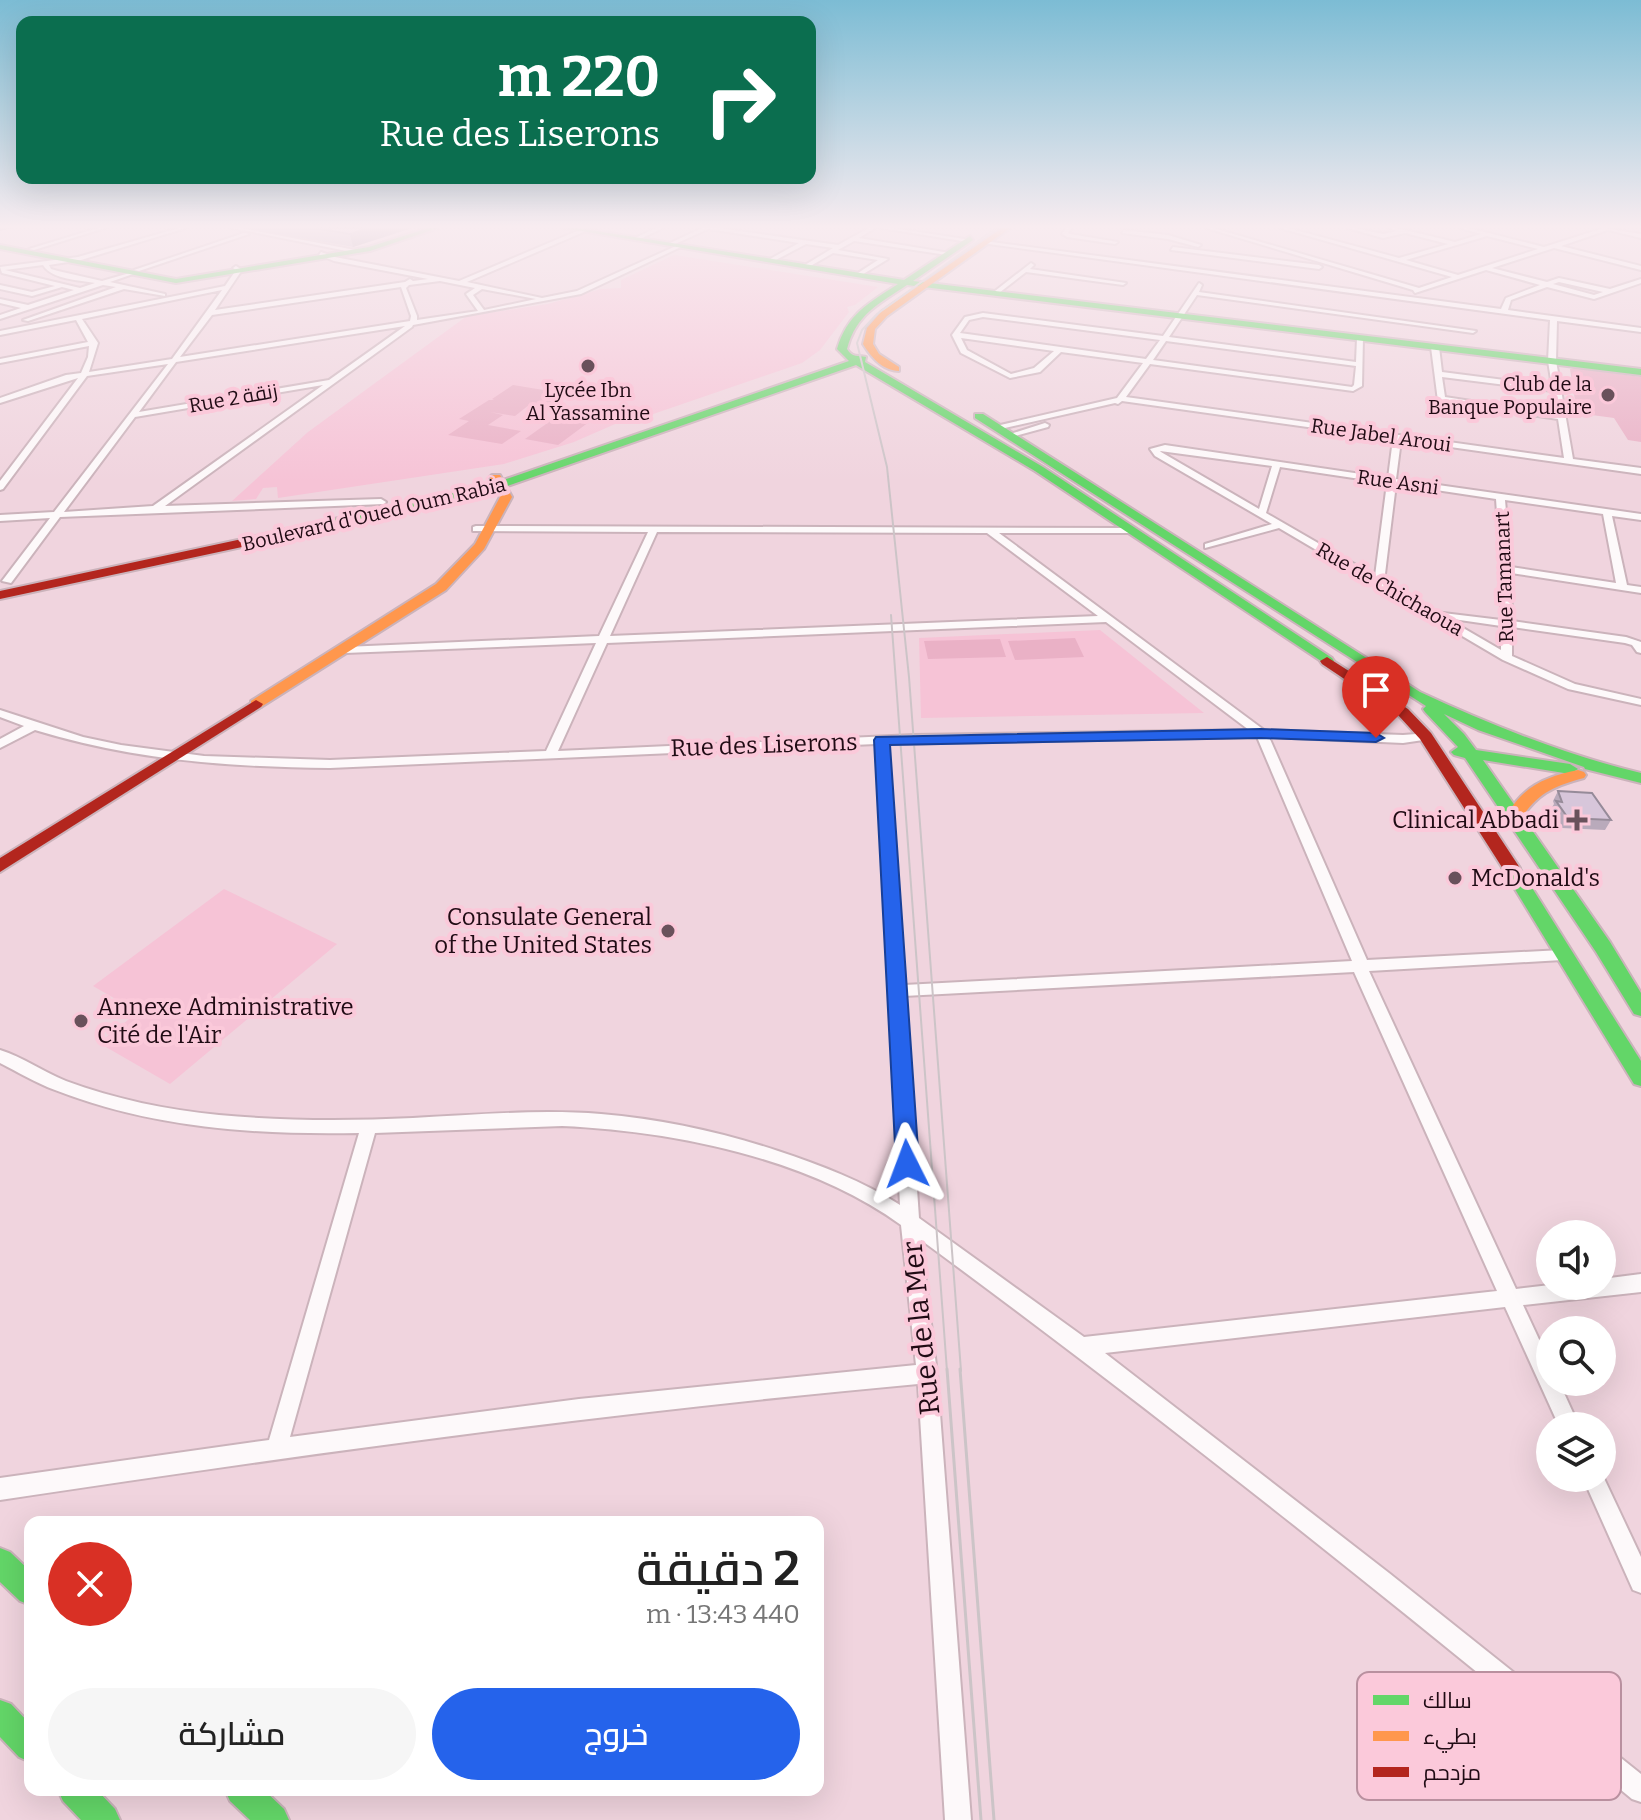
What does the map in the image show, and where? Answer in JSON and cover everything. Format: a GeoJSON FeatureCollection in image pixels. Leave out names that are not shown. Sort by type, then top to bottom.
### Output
{"type":"FeatureCollection","features":[{"type":"Feature","properties":{"kind":"main road"},"geometry":{"type":"LineString","coordinates":[[861,313],[843,344],[1005,431],[1415,695],[1483,727],[1596,770]]}},
{"type":"Feature","properties":{"kind":"main road"},"geometry":{"type":"LineString","coordinates":[[862,355],[871,328],[887,313]]}},
{"type":"Feature","properties":{"kind":"main road"},"geometry":{"type":"LineString","coordinates":[[1165,313],[1641,372]]}},
{"type":"Feature","properties":{"kind":"main road"},"geometry":{"type":"LineString","coordinates":[[862,355],[1391,703],[1431,743],[1641,1078]]}},
{"type":"Feature","properties":{"kind":"main road","name":"Boulevard d'Oued Oum Rabia"},"geometry":{"type":"LineString","coordinates":[[2,586],[493,483],[862,355]]}},
{"type":"Feature","properties":{"kind":"main road"},"geometry":{"type":"LineString","coordinates":[[0,866],[448,582],[475,555],[492,497],[493,483]]}},
{"type":"Feature","properties":{"kind":"main road","name":"Boulevard d'Oued Oum Rabia"},"geometry":{"type":"LineString","coordinates":[[2,586],[381,502],[493,483]]}},
{"type":"Feature","properties":{"kind":"main road"},"geometry":{"type":"LineString","coordinates":[[0,851],[421,589],[451,564],[484,529]]}},
{"type":"Feature","properties":{"kind":"main road"},"geometry":{"type":"LineString","coordinates":[[1415,695],[1459,737],[1603,947],[1641,1009]]}},
{"type":"Feature","properties":{"kind":"main road"},"geometry":{"type":"LineString","coordinates":[[1431,743],[1459,737],[1596,770]]}},
{"type":"Feature","properties":{"kind":"main road"},"geometry":{"type":"LineString","coordinates":[[1431,743],[1470,753],[1633,776]]}},
{"type":"Feature","properties":{"kind":"main road"},"geometry":{"type":"LineString","coordinates":[[1513,818],[1521,798],[1528,792],[1551,780],[1596,770]]}},
{"type":"Feature","properties":{"kind":"main road"},"geometry":{"type":"LineString","coordinates":[[0,1562],[24,1585]]}},
{"type":"Feature","properties":{"kind":"main road"},"geometry":{"type":"LineString","coordinates":[[0,1715],[24,1740]]}},
{"type":"Feature","properties":{"kind":"main road"},"geometry":{"type":"LineString","coordinates":[[80,1796],[104,1820]]}},
{"type":"Feature","properties":{"kind":"main road"},"geometry":{"type":"LineString","coordinates":[[247,1796],[273,1820]]}},
{"type":"Feature","properties":{"kind":"street"},"geometry":{"type":"LineString","coordinates":[[0,325],[48,313]]}},
{"type":"Feature","properties":{"kind":"street"},"geometry":{"type":"LineString","coordinates":[[0,333],[92,313]]}},
{"type":"Feature","properties":{"kind":"street"},"geometry":{"type":"LineString","coordinates":[[2,586],[210,313]]}},
{"type":"Feature","properties":{"kind":"street"},"geometry":{"type":"LineString","coordinates":[[155,509],[413,323],[413,313]]}},
{"type":"Feature","properties":{"kind":"street"},"geometry":{"type":"LineString","coordinates":[[0,401],[48,383],[84,375],[476,313]]}},
{"type":"Feature","properties":{"kind":"street"},"geometry":{"type":"LineString","coordinates":[[1341,313],[1451,328],[1450,333],[1462,332],[1472,336],[1477,313]]}},
{"type":"Feature","properties":{"kind":"street"},"geometry":{"type":"LineString","coordinates":[[1512,313],[1641,330]]}},
{"type":"Feature","properties":{"kind":"street"},"geometry":{"type":"LineString","coordinates":[[1060,349],[1037,370],[1015,376],[970,355],[958,344],[956,335],[967,318],[983,315],[1358,364]]}},
{"type":"Feature","properties":{"kind":"street"},"geometry":{"type":"LineString","coordinates":[[1005,431],[1114,405],[1122,399],[1182,315]]}},
{"type":"Feature","properties":{"kind":"street"},"geometry":{"type":"LineString","coordinates":[[0,487],[84,375],[93,357],[94,343],[77,316]]}},
{"type":"Feature","properties":{"kind":"street"},"geometry":{"type":"LineString","coordinates":[[1554,318],[1552,361],[1569,461]]}},
{"type":"Feature","properties":{"kind":"street"},"geometry":{"type":"LineString","coordinates":[[384,327],[399,333]]}},
{"type":"Feature","properties":{"kind":"street"},"geometry":{"type":"LineString","coordinates":[[956,335],[1353,389],[1358,386],[1361,338]]}},
{"type":"Feature","properties":{"kind":"street"},"geometry":{"type":"LineString","coordinates":[[970,355],[988,340]]}},
{"type":"Feature","properties":{"kind":"street"},"geometry":{"type":"LineString","coordinates":[[0,362],[94,343]]}},
{"type":"Feature","properties":{"kind":"street"},"geometry":{"type":"LineString","coordinates":[[1435,347],[1439,397],[1447,402],[1561,417]]}},
{"type":"Feature","properties":{"kind":"street"},"geometry":{"type":"LineString","coordinates":[[1437,374],[1557,389]]}},
{"type":"Feature","properties":{"kind":"street","name":"Rue 2 زنقة"},"geometry":{"type":"LineString","coordinates":[[134,415],[332,381]]}},
{"type":"Feature","properties":{"kind":"street"},"geometry":{"type":"LineString","coordinates":[[1005,431],[1122,399]]}},
{"type":"Feature","properties":{"kind":"street","name":"Rue Jabel Aroui"},"geometry":{"type":"LineString","coordinates":[[1122,399],[1641,471]]}},
{"type":"Feature","properties":{"kind":"street"},"geometry":{"type":"LineString","coordinates":[[1379,581],[1397,437]]}},
{"type":"Feature","properties":{"kind":"street","name":"Rue Asni"},"geometry":{"type":"LineString","coordinates":[[1154,449],[1165,448],[1641,517]]}},
{"type":"Feature","properties":{"kind":"street","name":"Rue de Chichaoua"},"geometry":{"type":"LineString","coordinates":[[1154,449],[1507,658],[1572,687],[1640,702]]}},
{"type":"Feature","properties":{"kind":"street"},"geometry":{"type":"LineString","coordinates":[[1262,513],[1277,464]]}},
{"type":"Feature","properties":{"kind":"street"},"geometry":{"type":"LineString","coordinates":[[0,472],[12,469]]}},
{"type":"Feature","properties":{"kind":"street","name":"Rue Tamanart"},"geometry":{"type":"LineString","coordinates":[[1500,497],[1506,569],[1507,658]]}},
{"type":"Feature","properties":{"kind":"street"},"geometry":{"type":"LineString","coordinates":[[0,518],[56,513],[381,502]]}},
{"type":"Feature","properties":{"kind":"street"},"geometry":{"type":"LineString","coordinates":[[1607,512],[1622,587]]}},
{"type":"Feature","properties":{"kind":"street"},"geometry":{"type":"LineString","coordinates":[[1208,546],[1280,525]]}},
{"type":"Feature","properties":{"kind":"street"},"geometry":{"type":"LineString","coordinates":[[484,529],[1133,531]]}},
{"type":"Feature","properties":{"kind":"street"},"geometry":{"type":"LineString","coordinates":[[551,753],[653,531]]}},
{"type":"Feature","properties":{"kind":"street"},"geometry":{"type":"LineString","coordinates":[[990,531],[1261,733],[1361,964],[1362,975],[1563,1412]]}},
{"type":"Feature","properties":{"kind":"street"},"geometry":{"type":"LineString","coordinates":[[1506,569],[1641,590]]}},
{"type":"Feature","properties":{"kind":"street"},"geometry":{"type":"LineString","coordinates":[[1430,612],[1638,646]]}},
{"type":"Feature","properties":{"kind":"street"},"geometry":{"type":"LineString","coordinates":[[345,650],[1109,619]]}},
{"type":"Feature","properties":{"kind":"street","name":"Rue des Liserons"},"geometry":{"type":"LineString","coordinates":[[0,713],[34,726],[154,756],[254,764],[330,764],[882,740],[1261,733],[1431,743]]}},
{"type":"Feature","properties":{"kind":"street"},"geometry":{"type":"LineString","coordinates":[[0,744],[34,726]]}},
{"type":"Feature","properties":{"kind":"street","name":"Rue de la Mer"},"geometry":{"type":"LineString","coordinates":[[882,740],[910,1222],[927,1374],[958,1820]]}},
{"type":"Feature","properties":{"kind":"street"},"geometry":{"type":"LineString","coordinates":[[898,991],[1562,955]]}},
{"type":"Feature","properties":{"kind":"street"},"geometry":{"type":"LineString","coordinates":[[0,1056],[66,1088],[151,1110],[223,1122],[369,1126],[542,1121],[622,1123],[667,1129],[768,1156],[831,1178],[872,1196],[1081,1347],[1355,1558],[1496,1672]]}},
{"type":"Feature","properties":{"kind":"street"},"geometry":{"type":"LineString","coordinates":[[277,1448],[369,1126]]}},
{"type":"Feature","properties":{"kind":"street"},"geometry":{"type":"LineString","coordinates":[[1081,1347],[1641,1283]]}},
{"type":"Feature","properties":{"kind":"street"},"geometry":{"type":"LineString","coordinates":[[0,1489],[277,1448],[746,1389],[927,1374]]}},
{"type":"Feature","properties":{"kind":"street"},"geometry":{"type":"LineString","coordinates":[[1599,1492],[1641,1582]]}},
{"type":"Feature","properties":{"kind":"street"},"geometry":{"type":"LineString","coordinates":[[1621,1774],[1641,1790]]}},
{"type":"Feature","properties":{"kind":"shaded area"},"geometry":{"type":"Polygon","coordinates":[[[488,313],[848,313],[820,350],[802,363],[627,423],[622,421],[574,442],[504,464],[278,498],[277,487],[263,488],[256,499],[232,501],[308,432],[467,316],[488,313]]]}},
{"type":"Feature","properties":{"kind":"shaded area","name":"Club de la Banque Populaire"},"geometry":{"type":"Polygon","coordinates":[[[1570,369],[1641,377],[1641,442],[1628,440],[1614,418],[1577,413],[1570,369]]]}},
{"type":"Feature","properties":{"kind":"shaded area"},"geometry":{"type":"Polygon","coordinates":[[[513,385],[568,394],[548,408],[529,405],[515,416],[490,412],[503,415],[488,425],[521,431],[502,444],[448,435],[469,421],[459,419],[494,400],[513,385]]]}},
{"type":"Feature","properties":{"kind":"shaded area"},"geometry":{"type":"Polygon","coordinates":[[[556,417],[589,422],[558,445],[525,439],[556,417]]]}},
{"type":"Feature","properties":{"kind":"shaded area"},"geometry":{"type":"Polygon","coordinates":[[[1100,630],[1204,713],[921,718],[919,638],[1100,630]]]}},
{"type":"Feature","properties":{"kind":"shaded area"},"geometry":{"type":"Polygon","coordinates":[[[1075,638],[1084,657],[1015,660],[1008,641],[1075,638]]]}},
{"type":"Feature","properties":{"kind":"shaded area"},"geometry":{"type":"Polygon","coordinates":[[[1000,639],[1006,657],[928,659],[924,641],[1000,639]]]}},
{"type":"Feature","properties":{"kind":"shaded area"},"geometry":{"type":"Polygon","coordinates":[[[224,889],[337,944],[170,1084],[99,1043],[138,1012],[93,986],[224,889]]]}},
{"type":"Feature","properties":{"kind":"building"},"geometry":{"type":"Polygon","coordinates":[[[1558,791],[1592,793],[1611,820],[1568,818],[1556,801],[1562,802],[1558,791]]]}},
{"type":"Feature","properties":{"kind":"tram line"},"geometry":{"type":"LineString","coordinates":[[878,313],[862,330],[857,343],[887,467],[909,677],[961,1371]]}},
{"type":"Feature","properties":{"kind":"tram line"},"geometry":{"type":"LineString","coordinates":[[891,615],[947,1371]]}},
{"type":"Feature","properties":{"kind":"tram line"},"geometry":{"type":"LineString","coordinates":[[947,1369],[981,1820]]}},
{"type":"Feature","properties":{"kind":"tram line"},"geometry":{"type":"LineString","coordinates":[[960,1369],[994,1820]]}},
{"type":"Feature","properties":{"kind":"traffic: fast"},"geometry":{"type":"LineString","coordinates":[[845,354],[842,349],[847,330],[861,313]]}},
{"type":"Feature","properties":{"kind":"traffic: fast"},"geometry":{"type":"LineString","coordinates":[[1157,313],[1641,372]]}},
{"type":"Feature","properties":{"kind":"traffic: fast"},"geometry":{"type":"LineString","coordinates":[[845,354],[1039,469],[1327,661]]}},
{"type":"Feature","properties":{"kind":"traffic: fast"},"geometry":{"type":"LineString","coordinates":[[270,537],[489,489],[863,359]]}},
{"type":"Feature","properties":{"kind":"traffic: fast"},"geometry":{"type":"LineString","coordinates":[[979,416],[1415,695],[1483,727],[1602,768]]}},
{"type":"Feature","properties":{"kind":"traffic: fast"},"geometry":{"type":"LineString","coordinates":[[1430,709],[1459,737],[1603,947],[1641,1009]]}},
{"type":"Feature","properties":{"kind":"traffic: fast"},"geometry":{"type":"LineString","coordinates":[[1459,752],[1570,769]]}},
{"type":"Feature","properties":{"kind":"traffic: fast"},"geometry":{"type":"LineString","coordinates":[[1591,766],[1641,778]]}},
{"type":"Feature","properties":{"kind":"traffic: fast"},"geometry":{"type":"LineString","coordinates":[[1511,868],[1641,1078]]}},
{"type":"Feature","properties":{"kind":"traffic: fast"},"geometry":{"type":"LineString","coordinates":[[0,1562],[24,1585]]}},
{"type":"Feature","properties":{"kind":"traffic: fast"},"geometry":{"type":"LineString","coordinates":[[0,1715],[24,1740]]}},
{"type":"Feature","properties":{"kind":"traffic: fast"},"geometry":{"type":"LineString","coordinates":[[80,1796],[104,1820]]}},
{"type":"Feature","properties":{"kind":"traffic: fast"},"geometry":{"type":"LineString","coordinates":[[247,1796],[273,1820]]}},
{"type":"Feature","properties":{"kind":"traffic: slow"},"geometry":{"type":"LineString","coordinates":[[886,313],[871,328],[868,344],[875,356],[896,369]]}},
{"type":"Feature","properties":{"kind":"traffic: slow"},"geometry":{"type":"LineString","coordinates":[[256,704],[441,587],[480,546],[506,497],[496,477]]}},
{"type":"Feature","properties":{"kind":"traffic: slow"},"geometry":{"type":"LineString","coordinates":[[1513,818],[1525,799],[1539,788],[1578,775]]}},
{"type":"Feature","properties":{"kind":"traffic: jam"},"geometry":{"type":"LineString","coordinates":[[0,595],[270,537]]}},
{"type":"Feature","properties":{"kind":"traffic: jam"},"geometry":{"type":"LineString","coordinates":[[1327,661],[1403,712],[1426,736],[1511,868]]}},
{"type":"Feature","properties":{"kind":"traffic: jam"},"geometry":{"type":"LineString","coordinates":[[0,866],[256,704]]}},
{"type":"Feature","properties":{"kind":"place","name":"Lycée Ibn Al Yassamine"},"geometry":{"type":"Point","coordinates":[588,366]}},
{"type":"Feature","properties":{"kind":"place","name":"Club de la Banque Populaire"},"geometry":{"type":"Point","coordinates":[1608,395]}},
{"type":"Feature","properties":{"kind":"place","name":"Clinical Abbadi"},"geometry":{"type":"Point","coordinates":[1577,820]}},
{"type":"Feature","properties":{"kind":"place","name":"McDonald's"},"geometry":{"type":"Point","coordinates":[1455,878]}},
{"type":"Feature","properties":{"kind":"place","name":"Consulate General of the United States"},"geometry":{"type":"Point","coordinates":[668,931]}},
{"type":"Feature","properties":{"kind":"place","name":"Annexe Administrative Cité de l'Air"},"geometry":{"type":"Point","coordinates":[81,1021]}},
{"type":"Feature","properties":{"kind":"route"},"geometry":{"type":"LineString","coordinates":[[907,1164],[882,740],[1261,733],[1376,738]]}}]}
